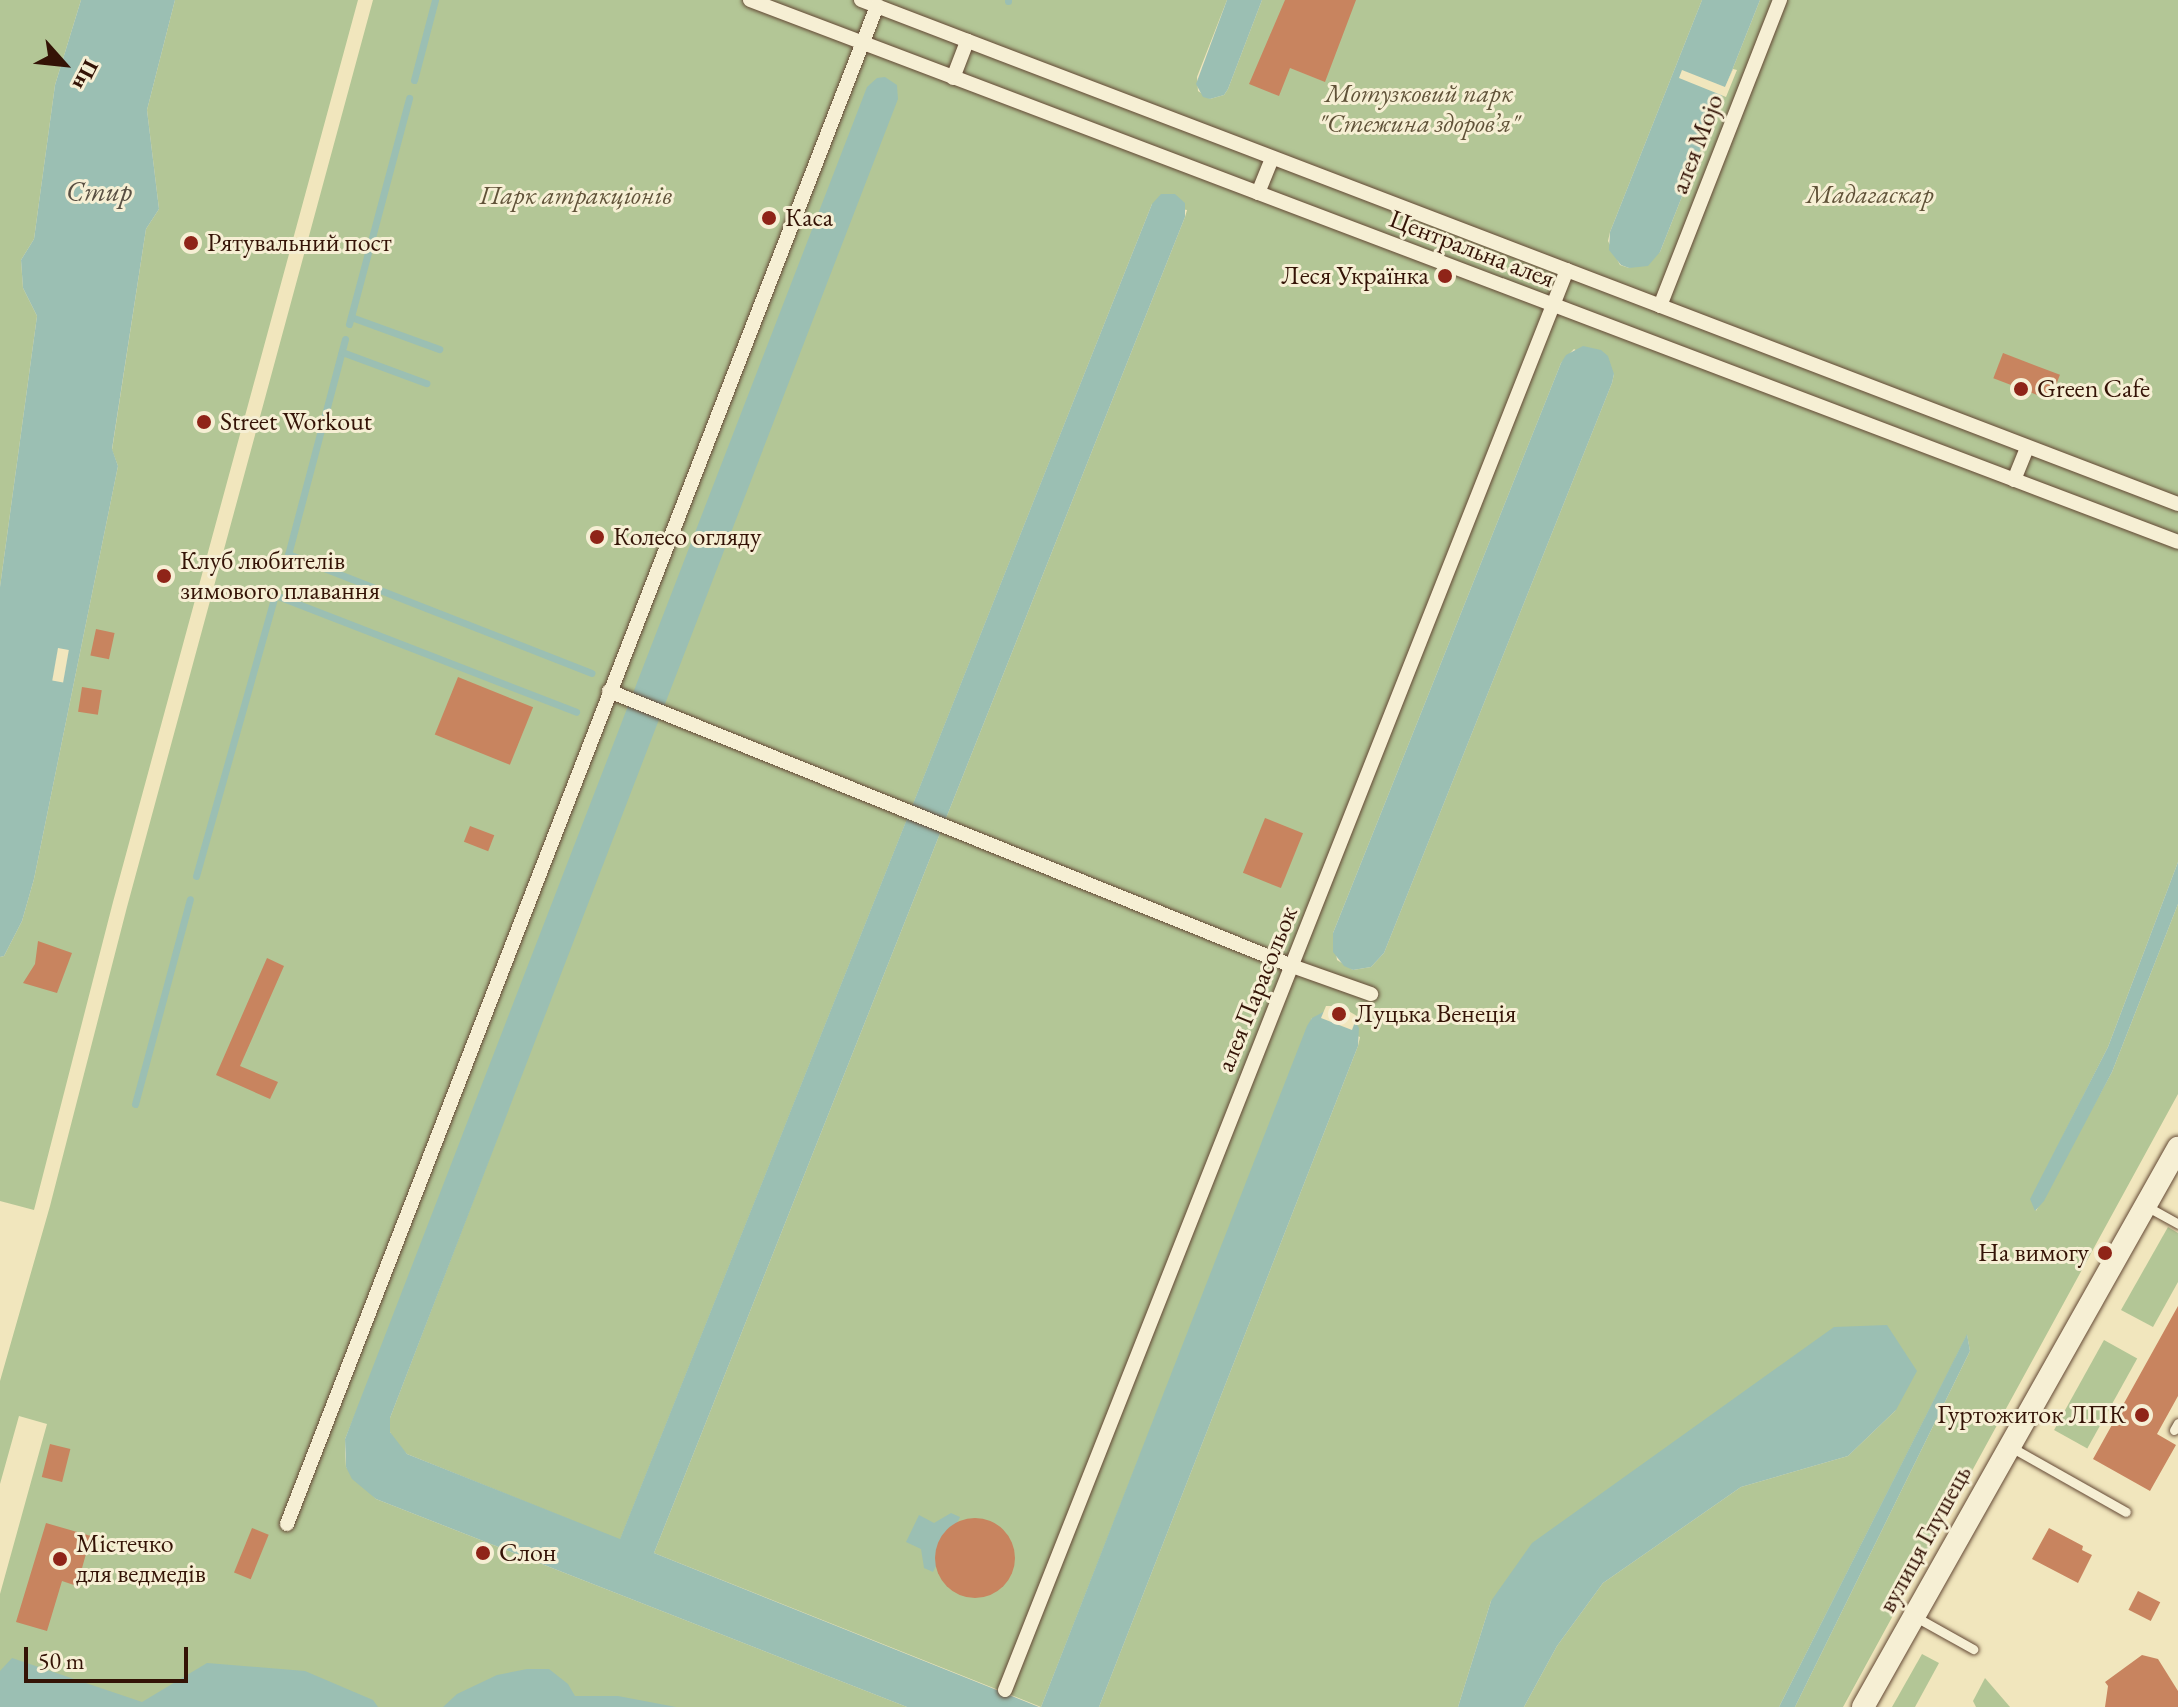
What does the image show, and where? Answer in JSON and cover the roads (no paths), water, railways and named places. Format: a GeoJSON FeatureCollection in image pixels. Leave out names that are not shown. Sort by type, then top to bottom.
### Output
{"type":"FeatureCollection","features":[{"type":"Feature","properties":{"kind":"street","name":"Центральна алея"},"geometry":{"type":"LineString","coordinates":[[750,0],[2178,542]]}},
{"type":"Feature","properties":{"kind":"street","name":"Центральна алея"},"geometry":{"type":"LineString","coordinates":[[861,0],[2178,504]]}},
{"type":"Feature","properties":{"kind":"street","name":"алея Mojo"},"geometry":{"type":"LineString","coordinates":[[1660,306],[1780,0]]}},
{"type":"Feature","properties":{"kind":"street"},"geometry":{"type":"LineString","coordinates":[[287,1524],[877,6]]}},
{"type":"Feature","properties":{"kind":"street"},"geometry":{"type":"LineString","coordinates":[[953,78],[967,41]]}},
{"type":"Feature","properties":{"kind":"street"},"geometry":{"type":"LineString","coordinates":[[1258,193],[1272,158]]}},
{"type":"Feature","properties":{"kind":"street","name":"алея Парасольок"},"geometry":{"type":"LineString","coordinates":[[1005,1690],[1567,270]]}},
{"type":"Feature","properties":{"kind":"street"},"geometry":{"type":"LineString","coordinates":[[2014,480],[2027,447]]}},
{"type":"Feature","properties":{"kind":"street"},"geometry":{"type":"LineString","coordinates":[[609,691],[1292,966],[1371,994]]}},
{"type":"Feature","properties":{"kind":"street","name":"вулиця Глушець"},"geometry":{"type":"LineString","coordinates":[[1863,1707],[2178,1148]]}},
{"type":"Feature","properties":{"kind":"lane"},"geometry":{"type":"LineString","coordinates":[[2146,1206],[2178,1224]]}},
{"type":"Feature","properties":{"kind":"lane"},"geometry":{"type":"LineString","coordinates":[[2009,1446],[2126,1512]]}},
{"type":"Feature","properties":{"kind":"lane"},"geometry":{"type":"LineString","coordinates":[[1914,1616],[1973,1649]]}},
{"type":"Feature","properties":{"kind":"water","name":"Стир"},"geometry":{"type":"Polygon","coordinates":[[[81,0],[175,0],[147,110],[159,209],[146,229],[112,449],[118,466],[34,879],[22,921],[4,956],[0,957],[0,587],[37,316],[23,288],[21,260],[34,239],[55,85],[81,0]]]}},
{"type":"Feature","properties":{"kind":"water"},"geometry":{"type":"Polygon","coordinates":[[[1227,0],[1262,0],[1228,89],[1224,95],[1210,99],[1203,97],[1196,84],[1227,0]]]}},
{"type":"Feature","properties":{"kind":"water"},"geometry":{"type":"Polygon","coordinates":[[[1702,0],[1760,0],[1660,252],[1648,266],[1629,268],[1621,265],[1609,250],[1610,232],[1702,0]]]}},
{"type":"Feature","properties":{"kind":"water"},"geometry":{"type":"Polygon","coordinates":[[[885,77],[897,85],[898,99],[390,1418],[390,1432],[407,1454],[620,1539],[1152,204],[1161,194],[1175,194],[1185,203],[1185,217],[654,1553],[1039,1707],[907,1707],[376,1499],[352,1479],[346,1467],[345,1439],[867,87],[877,78],[885,77]]]}},
{"type":"Feature","properties":{"kind":"water"},"geometry":{"type":"Polygon","coordinates":[[[1583,346],[1601,350],[1608,356],[1614,374],[1612,383],[1384,953],[1371,967],[1353,970],[1344,966],[1333,952],[1333,933],[1561,363],[1566,355],[1583,346]]]}},
{"type":"Feature","properties":{"kind":"water"},"geometry":{"type":"Polygon","coordinates":[[[2178,862],[2178,904],[2112,1072],[2044,1201],[2035,1211],[2030,1199],[2108,1047],[2178,862]]]}},
{"type":"Feature","properties":{"kind":"water"},"geometry":{"type":"Polygon","coordinates":[[[1329,1009],[1354,1019],[1359,1028],[1358,1046],[1099,1707],[1041,1707],[1307,1026],[1312,1018],[1329,1009]]]}},
{"type":"Feature","properties":{"kind":"water"},"geometry":{"type":"Polygon","coordinates":[[[1887,1325],[1917,1371],[1896,1410],[1848,1456],[1741,1487],[1603,1583],[1557,1646],[1524,1707],[1458,1707],[1491,1601],[1532,1543],[1834,1327],[1887,1325]]]}},
{"type":"Feature","properties":{"kind":"water"},"geometry":{"type":"Polygon","coordinates":[[[1967,1334],[1970,1351],[1795,1707],[1779,1707],[1967,1334]]]}},
{"type":"Feature","properties":{"kind":"water"},"geometry":{"type":"Polygon","coordinates":[[[951,1513],[960,1517],[933,1572],[924,1568],[921,1549],[906,1542],[919,1515],[934,1523],[951,1513]]]}},
{"type":"Feature","properties":{"kind":"water"},"geometry":{"type":"Polygon","coordinates":[[[12,1658],[142,1702],[207,1663],[305,1671],[373,1700],[378,1707],[0,1707],[0,1671],[12,1658]]]}},
{"type":"Feature","properties":{"kind":"water"},"geometry":{"type":"Polygon","coordinates":[[[527,1669],[549,1669],[568,1684],[575,1696],[618,1696],[676,1707],[443,1707],[457,1694],[497,1675],[527,1669]]]}},
{"type":"Feature","properties":{"kind":"waterway"},"geometry":{"type":"LineString","coordinates":[[414,80],[435,0]]}},
{"type":"Feature","properties":{"kind":"waterway"},"geometry":{"type":"LineString","coordinates":[[349,324],[409,98]]}},
{"type":"Feature","properties":{"kind":"waterway"},"geometry":{"type":"LineString","coordinates":[[351,317],[439,349]]}},
{"type":"Feature","properties":{"kind":"waterway"},"geometry":{"type":"LineString","coordinates":[[345,339],[288,554],[592,673]]}},
{"type":"Feature","properties":{"kind":"waterway"},"geometry":{"type":"LineString","coordinates":[[342,352],[426,383]]}},
{"type":"Feature","properties":{"kind":"waterway"},"geometry":{"type":"LineString","coordinates":[[196,876],[275,595],[576,712]]}},
{"type":"Feature","properties":{"kind":"waterway"},"geometry":{"type":"LineString","coordinates":[[135,1104],[190,899]]}},
{"type":"Feature","properties":{"kind":"place","name":"Каса"},"geometry":{"type":"Point","coordinates":[769,218]}},
{"type":"Feature","properties":{"kind":"place","name":"Рятувальний пост"},"geometry":{"type":"Point","coordinates":[191,243]}},
{"type":"Feature","properties":{"kind":"place","name":"Леся Українка"},"geometry":{"type":"Point","coordinates":[1445,276]}},
{"type":"Feature","properties":{"kind":"place","name":"Green Cafe"},"geometry":{"type":"Point","coordinates":[2021,389]}},
{"type":"Feature","properties":{"kind":"place","name":"Street Workout"},"geometry":{"type":"Point","coordinates":[204,422]}},
{"type":"Feature","properties":{"kind":"place","name":"Колесо огляду"},"geometry":{"type":"Point","coordinates":[597,537]}},
{"type":"Feature","properties":{"kind":"place","name":"Клуб любителів зимового плавання"},"geometry":{"type":"Point","coordinates":[164,576]}},
{"type":"Feature","properties":{"kind":"place","name":"Луцька Венеція"},"geometry":{"type":"Point","coordinates":[1339,1014]}},
{"type":"Feature","properties":{"kind":"place","name":"На вимогу"},"geometry":{"type":"Point","coordinates":[2105,1253]}},
{"type":"Feature","properties":{"kind":"place","name":"Гуртожиток ЛПК"},"geometry":{"type":"Point","coordinates":[2142,1415]}},
{"type":"Feature","properties":{"kind":"place","name":"Слон"},"geometry":{"type":"Point","coordinates":[483,1553]}},
{"type":"Feature","properties":{"kind":"place","name":"Містечко для ведмедів"},"geometry":{"type":"Point","coordinates":[60,1559]}},
{"type":"Feature","properties":{"kind":"park label","name":"Мотузковий парк \"Стежина здоров’я\""},"geometry":{"type":"Point","coordinates":[1419,109]}},
{"type":"Feature","properties":{"kind":"park label","name":"Мадагаскар"},"geometry":{"type":"Point","coordinates":[1870,195]}},
{"type":"Feature","properties":{"kind":"park label","name":"Парк атракціонів"},"geometry":{"type":"Point","coordinates":[576,196]}}]}
